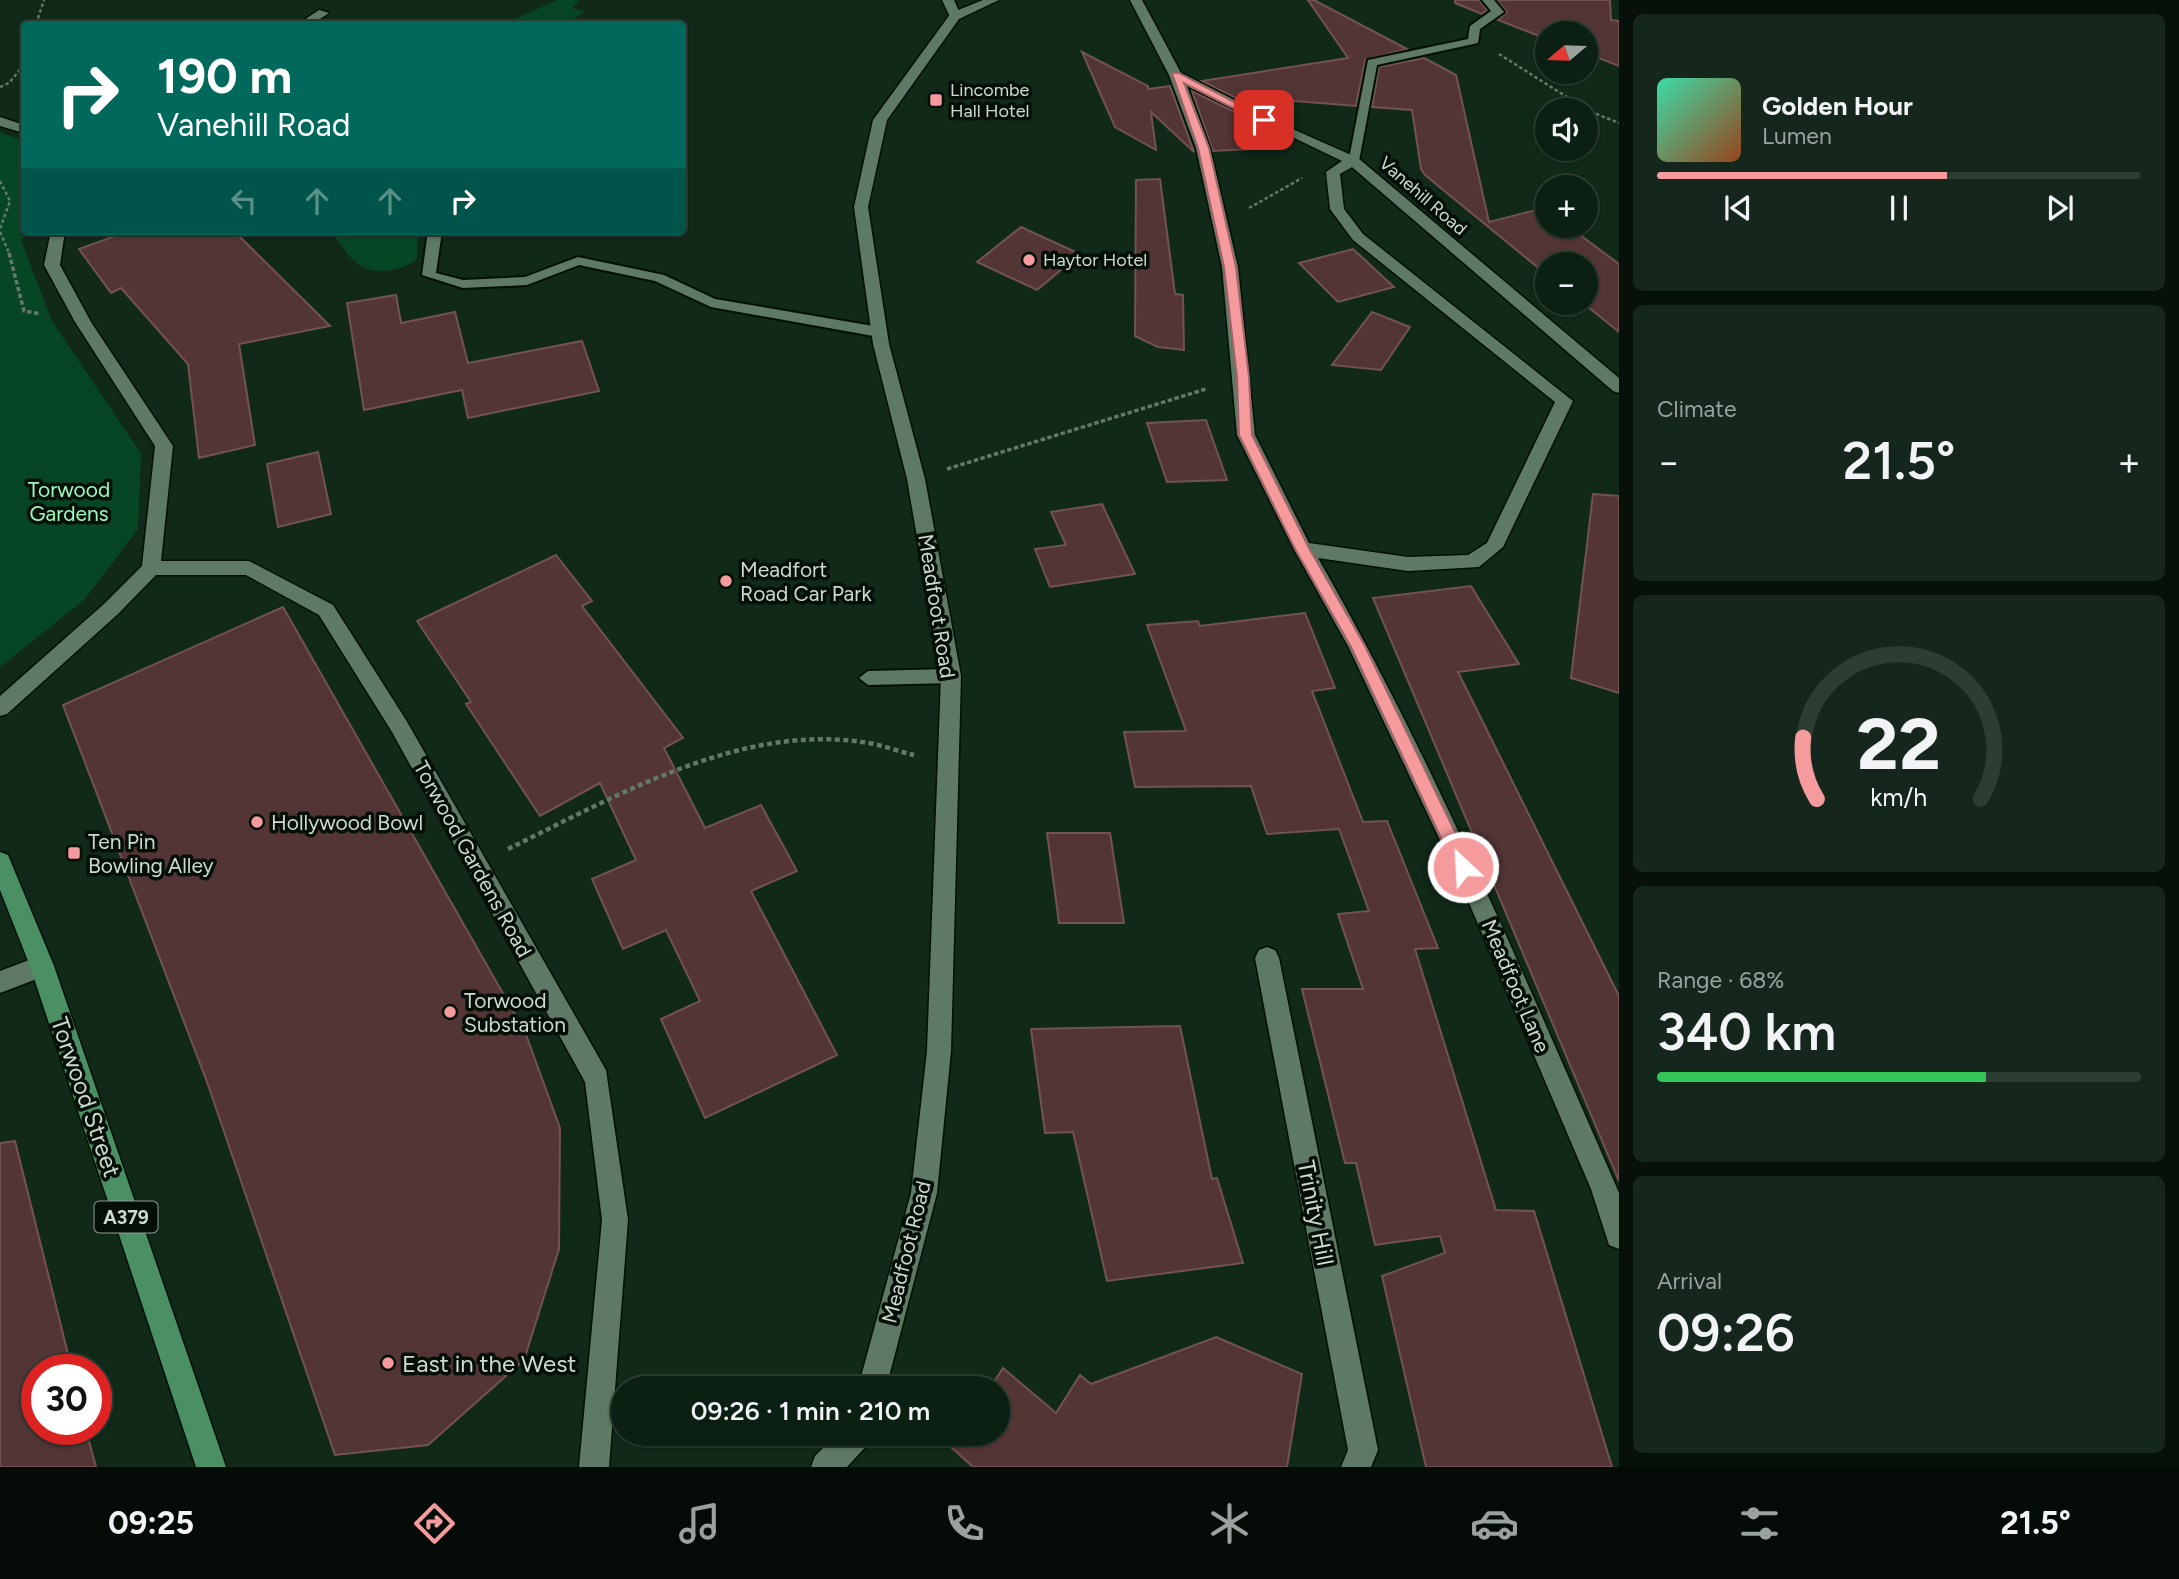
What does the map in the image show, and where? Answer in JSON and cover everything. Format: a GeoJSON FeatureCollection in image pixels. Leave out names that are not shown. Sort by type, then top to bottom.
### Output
{"type":"FeatureCollection","features":[{"type":"Feature","properties":{"kind":"main road","name":"A379"},"geometry":{"type":"LineString","coordinates":[[0,862],[42,966]]}},
{"type":"Feature","properties":{"kind":"main road","name":"Torwood Street"},"geometry":{"type":"LineString","coordinates":[[42,966],[211,1467]]}},
{"type":"Feature","properties":{"kind":"street","name":"Meadfoot Road"},"geometry":{"type":"LineString","coordinates":[[875,1376],[923,1193],[939,1051],[951,677],[916,479],[879,332],[861,207],[880,120],[951,8],[993,0]]}},
{"type":"Feature","properties":{"kind":"street","name":"Meadfoot Lane"},"geometry":{"type":"LineString","coordinates":[[1136,0],[1176,75],[1203,148],[1230,267],[1243,377],[1245,435],[1303,549],[1358,646],[1475,890],[1604,1188],[1619,1236]]}},
{"type":"Feature","properties":{"kind":"street"},"geometry":{"type":"LineString","coordinates":[[309,21],[323,13]]}},
{"type":"Feature","properties":{"kind":"street","name":"Vanehill Road"},"geometry":{"type":"LineString","coordinates":[[1176,75],[1283,130],[1353,161],[1619,387]]}},
{"type":"Feature","properties":{"kind":"street"},"geometry":{"type":"LineString","coordinates":[[0,121],[21,128]]}},
{"type":"Feature","properties":{"kind":"street"},"geometry":{"type":"LineString","coordinates":[[1303,549],[1408,564],[1472,562],[1494,547],[1564,401],[1357,237],[1337,209],[1333,172],[1353,161]]}},
{"type":"Feature","properties":{"kind":"street"},"geometry":{"type":"LineString","coordinates":[[0,708],[151,568],[164,446],[83,323],[52,265],[57,235]]}},
{"type":"Feature","properties":{"kind":"street","name":"Torwood Gardens Road"},"geometry":{"type":"LineString","coordinates":[[151,568],[249,568],[326,610],[399,726],[597,1079],[615,1220],[594,1467]]}},
{"type":"Feature","properties":{"kind":"street","name":"Trinity Hill"},"geometry":{"type":"LineString","coordinates":[[1267,958],[1363,1450],[1356,1467]]}},
{"type":"Feature","properties":{"kind":"street"},"geometry":{"type":"LineString","coordinates":[[0,982],[42,966]]}},
{"type":"Feature","properties":{"kind":"street"},"geometry":{"type":"LineString","coordinates":[[826,1467],[846,1446]]}},
{"type":"Feature","properties":{"kind":"lane"},"geometry":{"type":"LineString","coordinates":[[1353,161],[1372,63],[1474,41],[1474,28],[1498,12],[1488,0]]}},
{"type":"Feature","properties":{"kind":"lane"},"geometry":{"type":"LineString","coordinates":[[434,235],[429,275],[463,284],[527,281],[578,261],[659,278],[711,303],[879,332]]}},
{"type":"Feature","properties":{"kind":"lane"},"geometry":{"type":"LineString","coordinates":[[868,678],[951,677]]}},
{"type":"Feature","properties":{"kind":"path"},"geometry":{"type":"LineString","coordinates":[[37,21],[44,0]]}},
{"type":"Feature","properties":{"kind":"path"},"geometry":{"type":"LineString","coordinates":[[1474,41],[1528,71],[1589,111],[1619,123]]}},
{"type":"Feature","properties":{"kind":"path"},"geometry":{"type":"LineString","coordinates":[[0,87],[9,83],[21,69]]}},
{"type":"Feature","properties":{"kind":"path"},"geometry":{"type":"LineString","coordinates":[[0,181],[10,201],[0,229]]}},
{"type":"Feature","properties":{"kind":"path"},"geometry":{"type":"LineString","coordinates":[[0,212],[8,211]]}},
{"type":"Feature","properties":{"kind":"path"},"geometry":{"type":"LineString","coordinates":[[916,479],[1243,377]]}},
{"type":"Feature","properties":{"kind":"path"},"geometry":{"type":"LineString","coordinates":[[477,864],[672,772],[720,757],[780,742],[840,741],[896,748]]}},
{"type":"Feature","properties":{"kind":"green space"},"geometry":{"type":"Polygon","coordinates":[[[557,0],[580,0],[572,8],[585,11],[571,21],[511,21],[557,0]]]}},
{"type":"Feature","properties":{"kind":"green space","name":"Torwood Gardens"},"geometry":{"type":"Polygon","coordinates":[[[0,132],[21,140],[21,235],[27,235],[21,240],[52,321],[141,454],[138,529],[84,600],[0,667],[0,132]]]}},
{"type":"Feature","properties":{"kind":"green space"},"geometry":{"type":"Polygon","coordinates":[[[333,235],[418,235],[417,259],[395,269],[370,270],[355,262],[333,235]]]}},
{"type":"Feature","properties":{"kind":"building"},"geometry":{"type":"Polygon","coordinates":[[[1308,0],[1314,0],[1407,49],[1365,60],[1356,106],[1258,98],[1261,111],[1202,81],[1348,58],[1308,0]]]}},
{"type":"Feature","properties":{"kind":"building"},"geometry":{"type":"Polygon","coordinates":[[[1455,0],[1479,0],[1487,10],[1482,14],[1455,3],[1455,0]]]}},
{"type":"Feature","properties":{"kind":"building"},"geometry":{"type":"Polygon","coordinates":[[[1497,0],[1610,0],[1611,20],[1619,21],[1619,66],[1598,58],[1598,21],[1535,21],[1535,34],[1498,20],[1507,12],[1497,0]]]}},
{"type":"Feature","properties":{"kind":"building"},"geometry":{"type":"Polygon","coordinates":[[[1082,52],[1148,86],[1148,89],[1170,86],[1194,152],[1151,112],[1156,150],[1115,127],[1082,52]]]}},
{"type":"Feature","properties":{"kind":"building"},"geometry":{"type":"Polygon","coordinates":[[[1424,58],[1456,75],[1489,222],[1535,210],[1535,238],[1584,238],[1619,264],[1619,332],[1598,315],[1598,252],[1535,252],[1535,265],[1425,175],[1421,169],[1412,110],[1372,107],[1379,67],[1424,58]]]}},
{"type":"Feature","properties":{"kind":"building"},"geometry":{"type":"Polygon","coordinates":[[[1192,91],[1265,127],[1270,148],[1213,151],[1192,91]]]}},
{"type":"Feature","properties":{"kind":"building"},"geometry":{"type":"Polygon","coordinates":[[[1160,179],[1175,294],[1183,295],[1184,350],[1158,347],[1135,336],[1136,180],[1160,179]]]}},
{"type":"Feature","properties":{"kind":"building"},"geometry":{"type":"Polygon","coordinates":[[[1021,227],[1080,254],[1037,290],[977,262],[1021,227]]]}},
{"type":"Feature","properties":{"kind":"building"},"geometry":{"type":"Polygon","coordinates":[[[118,235],[238,235],[330,326],[239,344],[255,445],[199,458],[188,364],[121,288],[111,293],[79,249],[118,235]]]}},
{"type":"Feature","properties":{"kind":"building"},"geometry":{"type":"Polygon","coordinates":[[[1353,249],[1394,287],[1338,302],[1299,263],[1353,249]]]}},
{"type":"Feature","properties":{"kind":"building"},"geometry":{"type":"Polygon","coordinates":[[[396,295],[401,323],[455,312],[468,363],[582,341],[599,391],[468,418],[462,390],[364,410],[347,303],[396,295]]]}},
{"type":"Feature","properties":{"kind":"building"},"geometry":{"type":"Polygon","coordinates":[[[1372,312],[1410,327],[1381,370],[1332,365],[1372,312]]]}},
{"type":"Feature","properties":{"kind":"building"},"geometry":{"type":"Polygon","coordinates":[[[1206,420],[1227,480],[1167,482],[1147,423],[1206,420]]]}},
{"type":"Feature","properties":{"kind":"building"},"geometry":{"type":"Polygon","coordinates":[[[318,452],[331,514],[278,527],[267,464],[318,452]]]}},
{"type":"Feature","properties":{"kind":"building"},"geometry":{"type":"Polygon","coordinates":[[[1593,494],[1619,496],[1619,693],[1571,678],[1593,494]]]}},
{"type":"Feature","properties":{"kind":"building"},"geometry":{"type":"Polygon","coordinates":[[[1102,504],[1135,574],[1050,587],[1035,549],[1066,545],[1051,512],[1102,504]]]}},
{"type":"Feature","properties":{"kind":"building"},"geometry":{"type":"Polygon","coordinates":[[[556,555],[592,601],[582,606],[683,738],[664,748],[705,828],[761,805],[797,871],[751,891],[837,1055],[705,1118],[661,1019],[700,1001],[666,930],[623,949],[592,879],[636,860],[600,783],[540,816],[466,704],[471,702],[417,621],[556,555]]]}},
{"type":"Feature","properties":{"kind":"building"},"geometry":{"type":"Polygon","coordinates":[[[1471,586],[1519,664],[1458,672],[1619,996],[1619,1181],[1373,598],[1471,586]]]}},
{"type":"Feature","properties":{"kind":"building"},"geometry":{"type":"Polygon","coordinates":[[[283,607],[525,1032],[560,1128],[559,1249],[524,1360],[428,1445],[335,1455],[207,1082],[63,705],[283,607]]]}},
{"type":"Feature","properties":{"kind":"building"},"geometry":{"type":"Polygon","coordinates":[[[1305,613],[1335,688],[1312,691],[1363,822],[1387,821],[1438,948],[1415,949],[1496,1210],[1534,1211],[1612,1467],[1426,1467],[1382,1276],[1445,1253],[1440,1236],[1375,1245],[1356,1163],[1345,1163],[1302,989],[1363,989],[1338,914],[1369,911],[1339,829],[1267,834],[1251,786],[1135,787],[1124,732],[1186,731],[1147,625],[1198,621],[1200,626],[1305,613]]]}},
{"type":"Feature","properties":{"kind":"building"},"geometry":{"type":"Polygon","coordinates":[[[1047,833],[1110,833],[1124,923],[1059,923],[1047,833]]]}},
{"type":"Feature","properties":{"kind":"building"},"geometry":{"type":"Polygon","coordinates":[[[1180,1026],[1212,1179],[1217,1178],[1243,1263],[1107,1281],[1073,1132],[1045,1133],[1031,1029],[1180,1026]]]}},
{"type":"Feature","properties":{"kind":"building"},"geometry":{"type":"Polygon","coordinates":[[[15,1141],[68,1354],[21,1354],[21,1445],[90,1445],[96,1467],[0,1467],[0,1143],[15,1141]]]}},
{"type":"Feature","properties":{"kind":"building"},"geometry":{"type":"Polygon","coordinates":[[[1216,1337],[1302,1374],[1287,1467],[973,1467],[951,1447],[1010,1446],[1010,1376],[998,1376],[1003,1368],[1056,1413],[1080,1375],[1091,1384],[1216,1337]]]}},
{"type":"Feature","properties":{"kind":"place","name":"Lincombe Hall Hotel"},"geometry":{"type":"Point","coordinates":[936,100]}},
{"type":"Feature","properties":{"kind":"place","name":"Haytor Hotel"},"geometry":{"type":"Point","coordinates":[1029,260]}},
{"type":"Feature","properties":{"kind":"place","name":"Meadfort Road Car Park"},"geometry":{"type":"Point","coordinates":[726,581]}},
{"type":"Feature","properties":{"kind":"place","name":"Hollywood Bowl"},"geometry":{"type":"Point","coordinates":[257,822]}},
{"type":"Feature","properties":{"kind":"place","name":"Ten Pin Bowling Alley"},"geometry":{"type":"Point","coordinates":[74,853]}},
{"type":"Feature","properties":{"kind":"place","name":"Torwood Substation"},"geometry":{"type":"Point","coordinates":[450,1012]}},
{"type":"Feature","properties":{"kind":"place","name":"East in the West"},"geometry":{"type":"Point","coordinates":[388,1363]}},
{"type":"Feature","properties":{"kind":"route"},"geometry":{"type":"LineString","coordinates":[[1264,120],[1176,75],[1203,148],[1230,267],[1243,377],[1245,435],[1303,549],[1358,646],[1463,867]]}}]}
